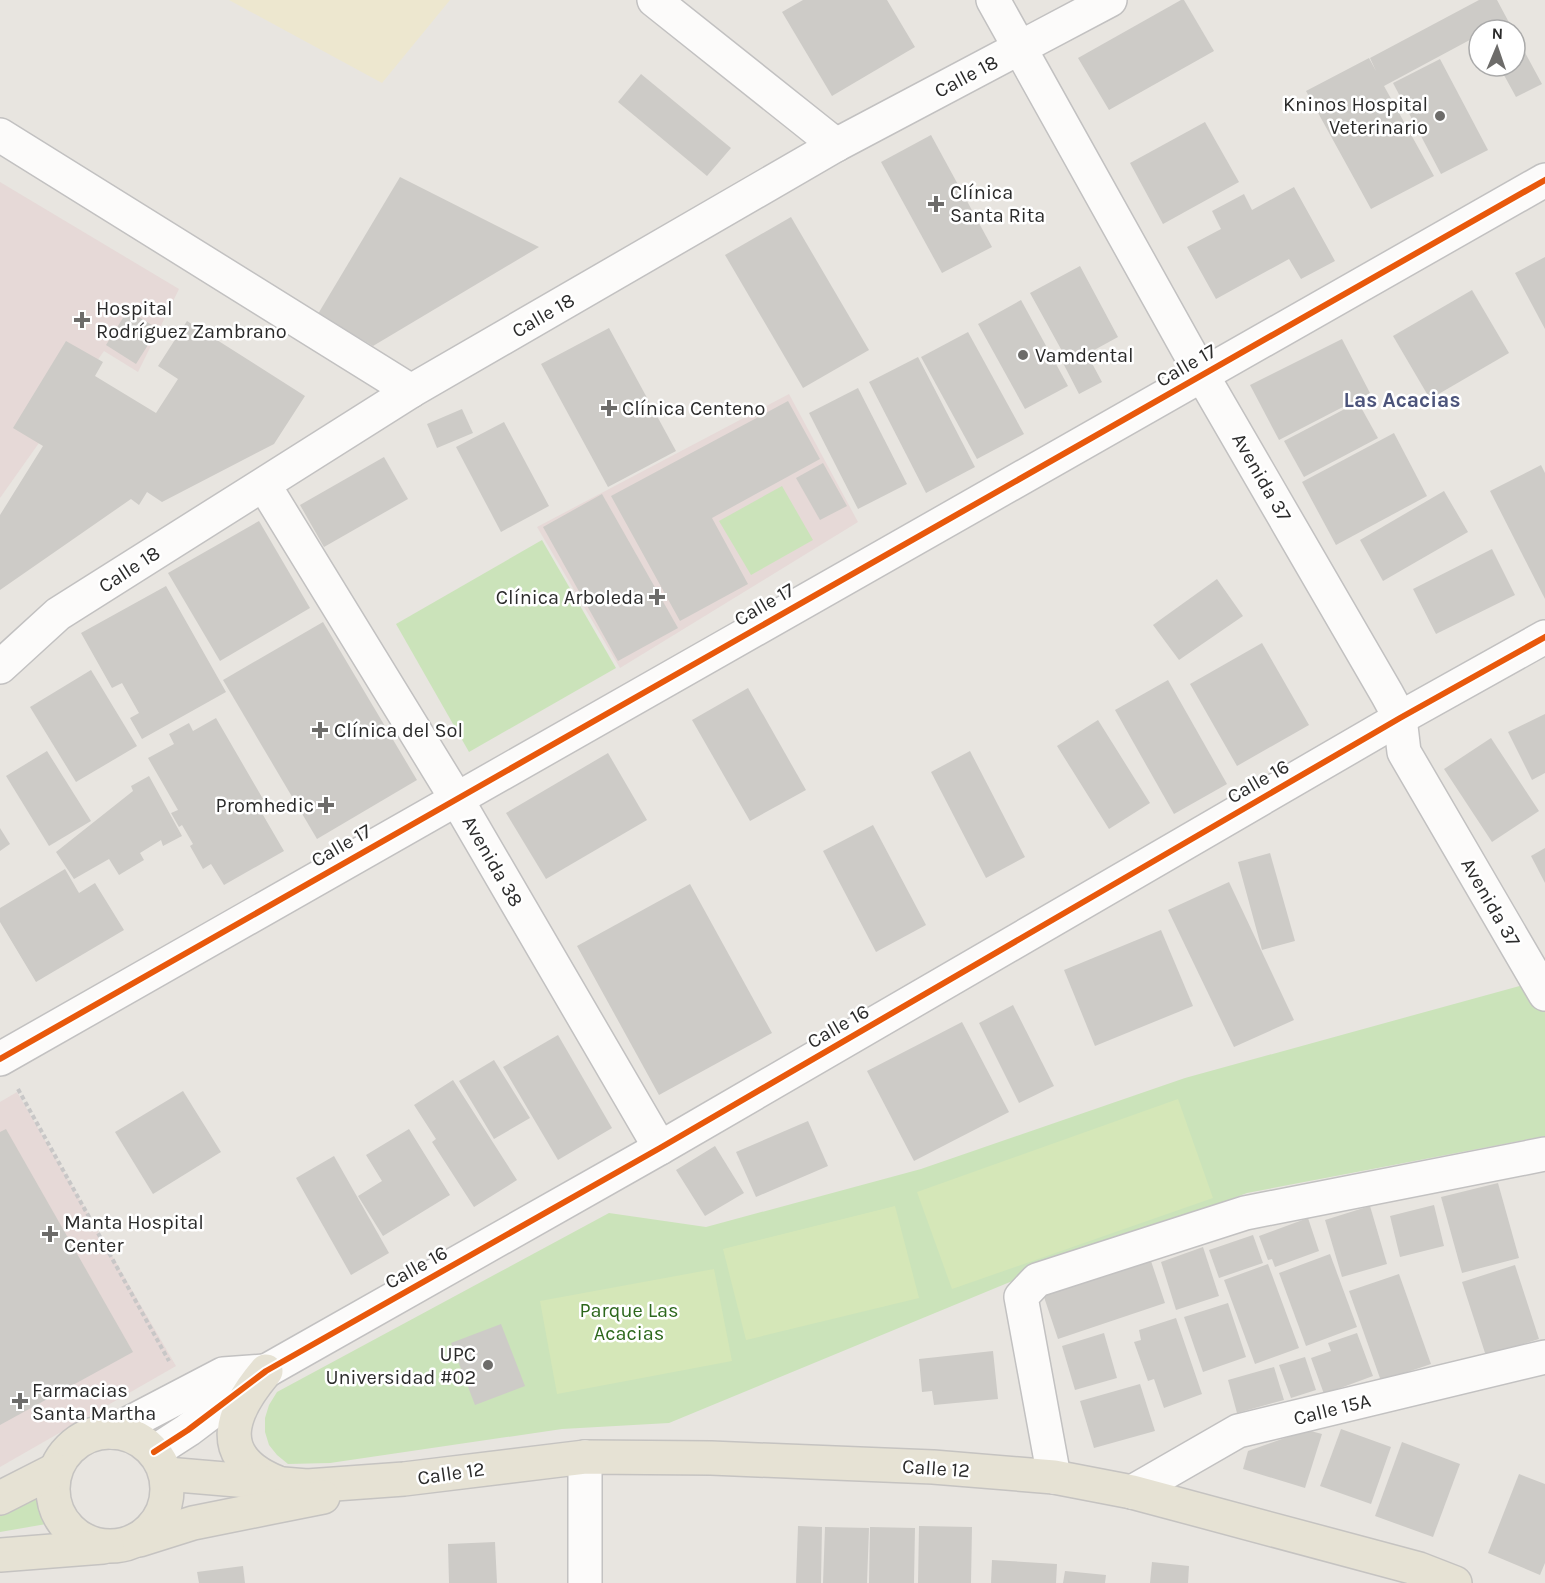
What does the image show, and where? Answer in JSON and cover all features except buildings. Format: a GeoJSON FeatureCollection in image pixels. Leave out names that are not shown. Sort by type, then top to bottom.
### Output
{"type":"FeatureCollection","features":[{"type":"Feature","properties":{"kind":"main road"},"geometry":{"type":"LineString","coordinates":[[266,1371],[248,1391],[240,1405],[235,1421],[234,1437],[238,1452],[247,1466],[258,1475],[277,1483]]}},
{"type":"Feature","properties":{"kind":"main road"},"geometry":{"type":"LineString","coordinates":[[111,1432],[128,1435],[142,1441],[160,1463],[168,1491],[166,1506],[159,1521],[148,1533],[121,1544],[91,1544],[75,1535],[62,1522],[53,1497],[55,1470],[64,1454],[77,1442],[94,1434],[111,1432]]}},
{"type":"Feature","properties":{"kind":"main road","name":"Calle 12"},"geometry":{"type":"LineString","coordinates":[[160,1463],[307,1486],[404,1479],[585,1457],[711,1458],[909,1466],[1054,1477],[1132,1492],[1419,1569],[1455,1583]]}},
{"type":"Feature","properties":{"kind":"main road"},"geometry":{"type":"LineString","coordinates":[[0,1498],[55,1470]]}},
{"type":"Feature","properties":{"kind":"main road","name":"Calle 12"},"geometry":{"type":"LineString","coordinates":[[0,1555],[121,1544],[193,1523],[404,1479]]}},
{"type":"Feature","properties":{"kind":"street"},"geometry":{"type":"LineString","coordinates":[[654,0],[836,145]]}},
{"type":"Feature","properties":{"kind":"street","name":"Avenida 37"},"geometry":{"type":"LineString","coordinates":[[993,0],[1202,375],[1400,718],[1404,752],[1534,952],[1545,994]]}},
{"type":"Feature","properties":{"kind":"street","name":"Calle 18"},"geometry":{"type":"LineString","coordinates":[[0,667],[58,614],[411,391],[836,145],[1110,0]]}},
{"type":"Feature","properties":{"kind":"street"},"geometry":{"type":"LineString","coordinates":[[0,135],[411,391]]}},
{"type":"Feature","properties":{"kind":"street","name":"Calle 17"},"geometry":{"type":"LineString","coordinates":[[0,1059],[1545,180]]}},
{"type":"Feature","properties":{"kind":"street","name":"Avenida 38"},"geometry":{"type":"LineString","coordinates":[[264,484],[456,798],[660,1148]]}},
{"type":"Feature","properties":{"kind":"street","name":"Calle 16"},"geometry":{"type":"LineString","coordinates":[[160,1463],[188,1430],[266,1371],[660,1148],[1400,718],[1545,638]]}},
{"type":"Feature","properties":{"kind":"street"},"geometry":{"type":"LineString","coordinates":[[1054,1477],[1021,1297],[1037,1280],[1245,1213],[1545,1154]]}},
{"type":"Feature","properties":{"kind":"street","name":"Calle 15A"},"geometry":{"type":"LineString","coordinates":[[1132,1492],[1238,1431],[1545,1357]]}},
{"type":"Feature","properties":{"kind":"street"},"geometry":{"type":"LineString","coordinates":[[111,1432],[223,1374],[266,1371]]}},
{"type":"Feature","properties":{"kind":"street"},"geometry":{"type":"LineString","coordinates":[[585,1457],[585,1583]]}},
{"type":"Feature","properties":{"kind":"path"},"geometry":{"type":"LineString","coordinates":[[18,1088],[173,1368]]}},
{"type":"Feature","properties":{"kind":"shaded area","name":"Hospital Rodríguez Zambrano"},"geometry":{"type":"Polygon","coordinates":[[[0,182],[179,289],[138,372],[104,351],[0,498],[0,182]]]}},
{"type":"Feature","properties":{"kind":"shaded area","name":"Clínica Arboleda"},"geometry":{"type":"Polygon","coordinates":[[[789,394],[858,522],[620,668],[537,527],[789,394]]]}},
{"type":"Feature","properties":{"kind":"shaded area","name":"Manta Hospital Center"},"geometry":{"type":"Polygon","coordinates":[[[17,1092],[176,1366],[0,1467],[0,1102],[17,1092]]]}},
{"type":"Feature","properties":{"kind":"green space"},"geometry":{"type":"Polygon","coordinates":[[[782,486],[813,540],[751,575],[719,521],[782,486]]]}},
{"type":"Feature","properties":{"kind":"green space"},"geometry":{"type":"Polygon","coordinates":[[[542,540],[616,668],[469,752],[396,624],[542,540]]]}},
{"type":"Feature","properties":{"kind":"green space","name":"Parque Las Acacias"},"geometry":{"type":"Polygon","coordinates":[[[1545,979],[1545,1136],[1247,1193],[1010,1282],[669,1423],[562,1429],[330,1463],[288,1464],[269,1445],[265,1432],[265,1418],[269,1405],[277,1392],[609,1213],[706,1227],[921,1169],[1185,1078],[1545,979]]]}},
{"type":"Feature","properties":{"kind":"green space"},"geometry":{"type":"Polygon","coordinates":[[[1178,1099],[1213,1198],[952,1289],[917,1192],[1178,1099]]]}},
{"type":"Feature","properties":{"kind":"green space"},"geometry":{"type":"Polygon","coordinates":[[[895,1206],[919,1298],[746,1340],[723,1249],[895,1206]]]}},
{"type":"Feature","properties":{"kind":"green space"},"geometry":{"type":"Polygon","coordinates":[[[714,1269],[732,1361],[557,1394],[540,1301],[714,1269]]]}},
{"type":"Feature","properties":{"kind":"green space"},"geometry":{"type":"Polygon","coordinates":[[[43,1493],[52,1523],[0,1532],[0,1516],[43,1493]]]}},
{"type":"Feature","properties":{"kind":"sand"},"geometry":{"type":"Polygon","coordinates":[[[229,0],[450,0],[382,83],[229,0]]]}},
{"type":"Feature","properties":{"kind":"cycle path"},"geometry":{"type":"LineString","coordinates":[[0,1059],[1545,180]]}},
{"type":"Feature","properties":{"kind":"cycle path"},"geometry":{"type":"LineString","coordinates":[[154,1452],[188,1430],[266,1371],[660,1148],[1400,718],[1545,637]]}},
{"type":"Feature","properties":{"kind":"place","name":"Kninos Hospital Veterinario"},"geometry":{"type":"Point","coordinates":[1440,116]}},
{"type":"Feature","properties":{"kind":"place","name":"Clínica Santa Rita"},"geometry":{"type":"Point","coordinates":[936,204]}},
{"type":"Feature","properties":{"kind":"place","name":"Hospital Rodríguez Zambrano"},"geometry":{"type":"Point","coordinates":[82,320]}},
{"type":"Feature","properties":{"kind":"place","name":"Vamdental"},"geometry":{"type":"Point","coordinates":[1023,355]}},
{"type":"Feature","properties":{"kind":"place","name":"Clínica Centeno"},"geometry":{"type":"Point","coordinates":[609,408]}},
{"type":"Feature","properties":{"kind":"place","name":"Clínica Arboleda"},"geometry":{"type":"Point","coordinates":[657,597]}},
{"type":"Feature","properties":{"kind":"place","name":"Clínica del Sol"},"geometry":{"type":"Point","coordinates":[320,730]}},
{"type":"Feature","properties":{"kind":"place","name":"Promhedic"},"geometry":{"type":"Point","coordinates":[326,805]}},
{"type":"Feature","properties":{"kind":"place","name":"Manta Hospital Center"},"geometry":{"type":"Point","coordinates":[50,1234]}},
{"type":"Feature","properties":{"kind":"place","name":"UPC Universidad #02"},"geometry":{"type":"Point","coordinates":[488,1365]}},
{"type":"Feature","properties":{"kind":"place","name":"Farmacias Santa Martha"},"geometry":{"type":"Point","coordinates":[20,1401]}},
{"type":"Feature","properties":{"kind":"district","name":"Las Acacias"},"geometry":{"type":"Point","coordinates":[1402,400]}}]}
